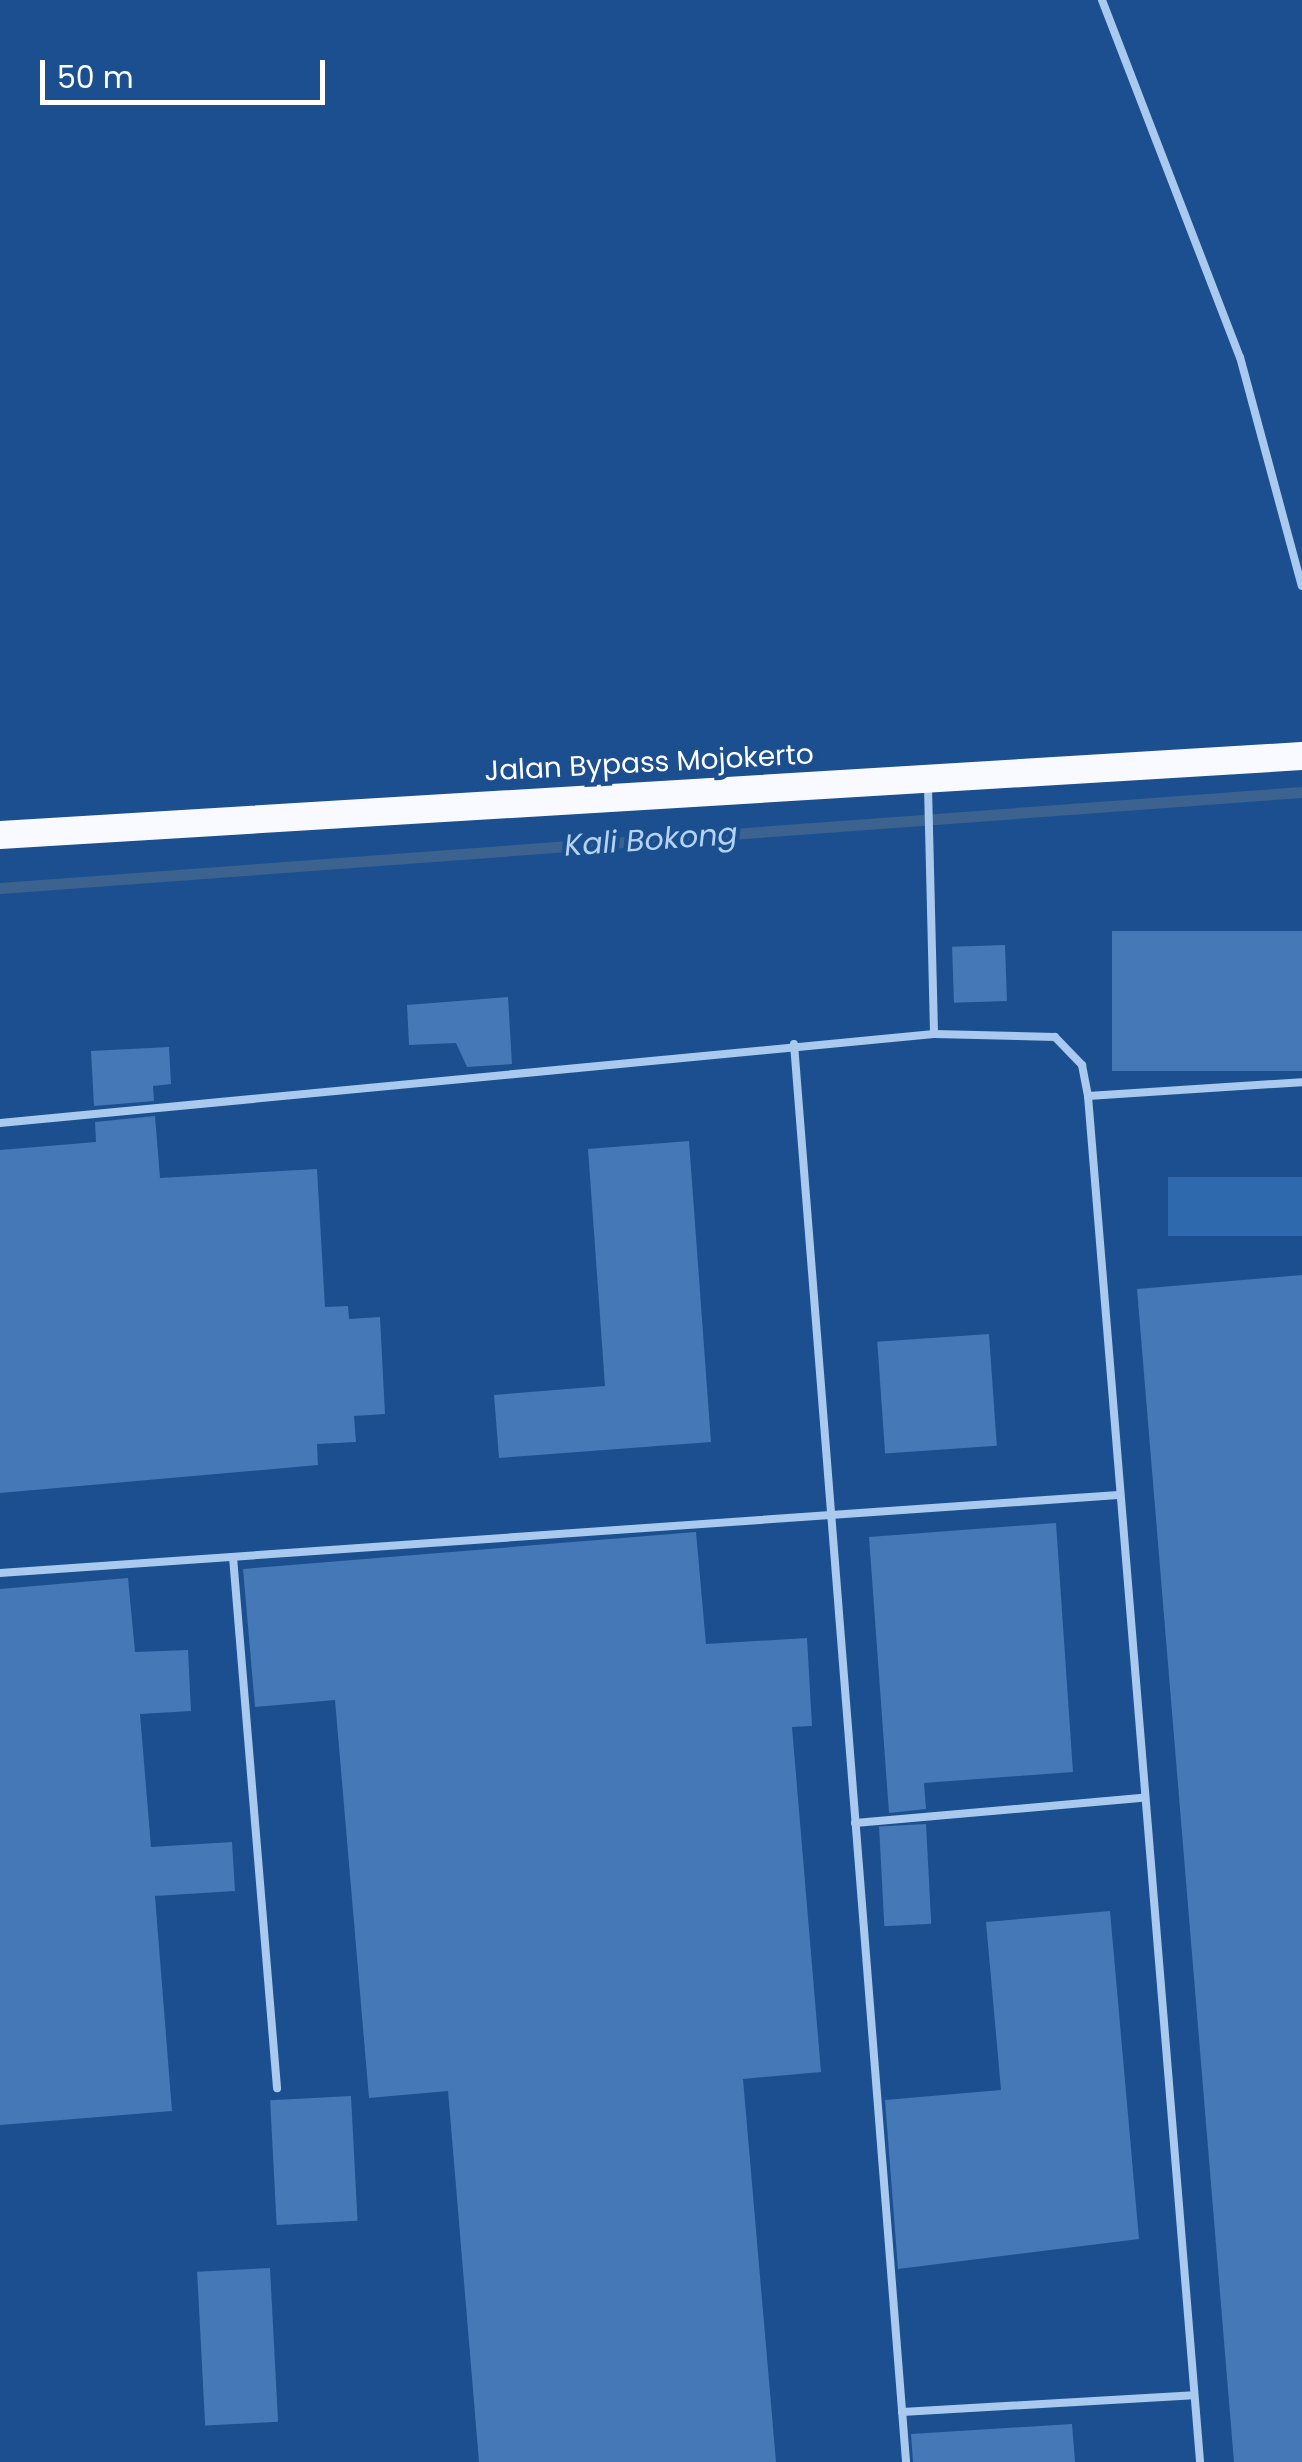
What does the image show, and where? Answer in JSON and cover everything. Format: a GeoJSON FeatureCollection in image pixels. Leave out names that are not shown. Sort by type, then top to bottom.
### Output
{"type":"FeatureCollection","features":[{"type":"Feature","properties":{"kind":"highway","name":"Jalan Bypass Mojokerto"},"geometry":{"type":"LineString","coordinates":[[0,835],[928,793],[1302,756]]}},
{"type":"Feature","properties":{"kind":"lane"},"geometry":{"type":"LineString","coordinates":[[1102,0],[1240,356],[1302,586]]}},
{"type":"Feature","properties":{"kind":"lane"},"geometry":{"type":"LineString","coordinates":[[928,793],[934,1034]]}},
{"type":"Feature","properties":{"kind":"lane"},"geometry":{"type":"LineString","coordinates":[[0,1123],[794,1044],[934,1034],[1055,1037],[1082,1064],[1088,1096],[1142,1798],[1200,2462]]}},
{"type":"Feature","properties":{"kind":"lane"},"geometry":{"type":"LineString","coordinates":[[794,1044],[906,2462]]}},
{"type":"Feature","properties":{"kind":"lane"},"geometry":{"type":"LineString","coordinates":[[1088,1096],[1302,1082]]}},
{"type":"Feature","properties":{"kind":"lane"},"geometry":{"type":"LineString","coordinates":[[0,1573],[1118,1495]]}},
{"type":"Feature","properties":{"kind":"lane"},"geometry":{"type":"LineString","coordinates":[[233,1557],[277,2088]]}},
{"type":"Feature","properties":{"kind":"lane"},"geometry":{"type":"LineString","coordinates":[[855,1823],[1142,1798]]}},
{"type":"Feature","properties":{"kind":"lane"},"geometry":{"type":"LineString","coordinates":[[902,2412],[1194,2395]]}},
{"type":"Feature","properties":{"kind":"shaded area"},"geometry":{"type":"Polygon","coordinates":[[[1168,1177],[1302,1177],[1302,1236],[1168,1236],[1168,1177]]]}},
{"type":"Feature","properties":{"kind":"building"},"geometry":{"type":"Polygon","coordinates":[[[1112,931],[1302,931],[1302,1071],[1112,1071],[1112,931]]]}},
{"type":"Feature","properties":{"kind":"building"},"geometry":{"type":"Polygon","coordinates":[[[1005,945],[1007,1001],[954,1003],[952,947],[1005,945]]]}},
{"type":"Feature","properties":{"kind":"building"},"geometry":{"type":"Polygon","coordinates":[[[508,997],[512,1064],[467,1067],[456,1043],[409,1045],[407,1005],[508,997]]]}},
{"type":"Feature","properties":{"kind":"building"},"geometry":{"type":"Polygon","coordinates":[[[169,1047],[171,1084],[153,1086],[154,1101],[94,1106],[91,1051],[169,1047]]]}},
{"type":"Feature","properties":{"kind":"building"},"geometry":{"type":"Polygon","coordinates":[[[155,1116],[160,1178],[317,1169],[325,1307],[348,1306],[349,1319],[380,1317],[385,1414],[354,1416],[356,1442],[317,1444],[318,1465],[0,1493],[0,1150],[96,1142],[95,1122],[155,1116]]]}},
{"type":"Feature","properties":{"kind":"building"},"geometry":{"type":"Polygon","coordinates":[[[689,1141],[711,1442],[499,1458],[494,1395],[605,1386],[588,1149],[689,1141]]]}},
{"type":"Feature","properties":{"kind":"building"},"geometry":{"type":"Polygon","coordinates":[[[1302,1275],[1302,2462],[1234,2462],[1137,1289],[1302,1275]]]}},
{"type":"Feature","properties":{"kind":"building"},"geometry":{"type":"Polygon","coordinates":[[[989,1334],[997,1446],[885,1454],[877,1342],[989,1334]]]}},
{"type":"Feature","properties":{"kind":"building"},"geometry":{"type":"Polygon","coordinates":[[[1056,1523],[1073,1772],[924,1783],[926,1809],[889,1813],[869,1537],[1056,1523]]]}},
{"type":"Feature","properties":{"kind":"building"},"geometry":{"type":"Polygon","coordinates":[[[696,1532],[706,1644],[807,1638],[812,1726],[792,1727],[821,2072],[743,2079],[776,2462],[479,2462],[448,2091],[369,2098],[335,1700],[255,1707],[243,1569],[696,1532]]]}},
{"type":"Feature","properties":{"kind":"building"},"geometry":{"type":"Polygon","coordinates":[[[128,1578],[135,1652],[188,1650],[191,1711],[140,1714],[151,1847],[232,1842],[235,1891],[155,1896],[172,2111],[0,2125],[0,1589],[128,1578]]]}},
{"type":"Feature","properties":{"kind":"building"},"geometry":{"type":"Polygon","coordinates":[[[926,1824],[931,1924],[884,1926],[879,1826],[926,1824]]]}},
{"type":"Feature","properties":{"kind":"building"},"geometry":{"type":"Polygon","coordinates":[[[1110,1911],[1139,2239],[898,2269],[885,2100],[1001,2090],[986,1922],[1110,1911]]]}},
{"type":"Feature","properties":{"kind":"building"},"geometry":{"type":"Polygon","coordinates":[[[351,2096],[358,2221],[277,2225],[270,2100],[351,2096]]]}},
{"type":"Feature","properties":{"kind":"building"},"geometry":{"type":"Polygon","coordinates":[[[270,2268],[278,2422],[205,2426],[197,2272],[270,2268]]]}},
{"type":"Feature","properties":{"kind":"building"},"geometry":{"type":"Polygon","coordinates":[[[1072,2424],[1075,2462],[913,2462],[911,2434],[1072,2424]]]}},
{"type":"Feature","properties":{"kind":"waterway","name":"Kali Bokong"},"geometry":{"type":"LineString","coordinates":[[0,888],[1302,792]]}}]}
